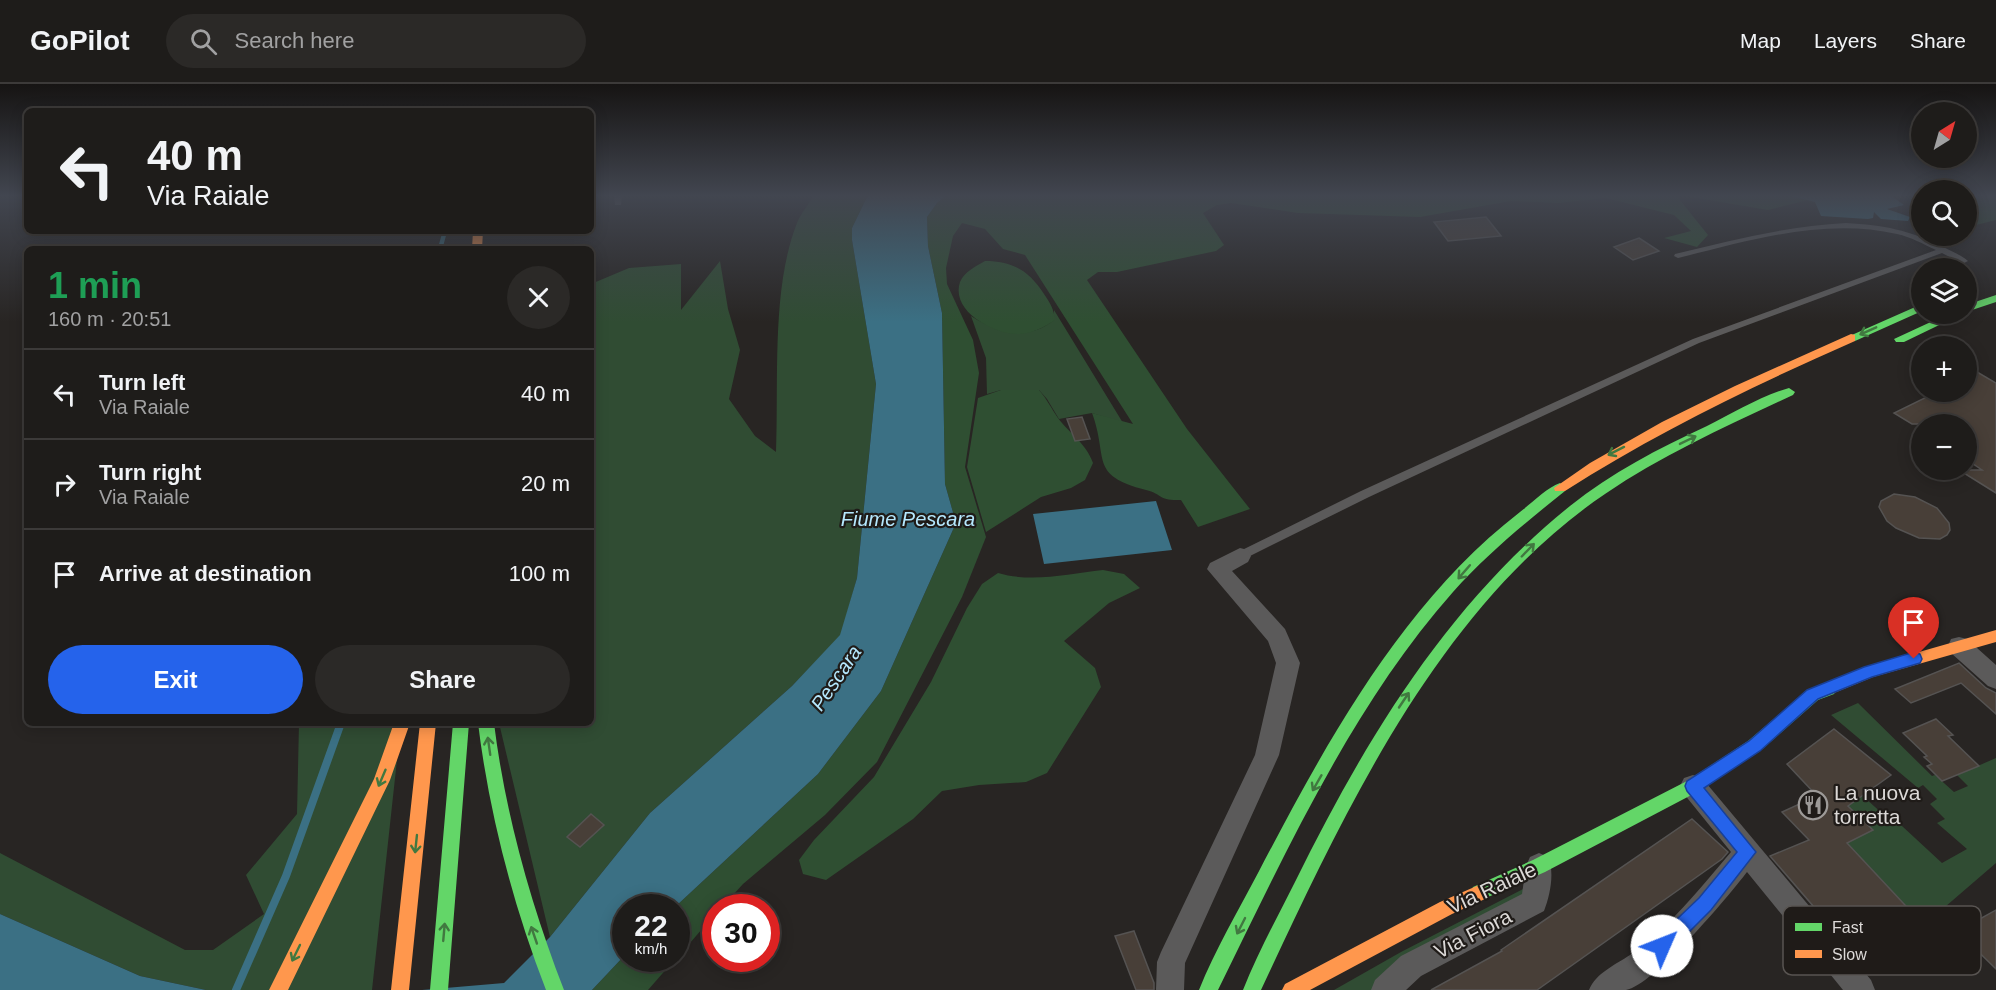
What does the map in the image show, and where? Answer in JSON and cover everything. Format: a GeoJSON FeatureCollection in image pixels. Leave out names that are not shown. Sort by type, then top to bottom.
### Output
{"type":"FeatureCollection","features":[{"type":"Feature","properties":{"kind":"main road"},"geometry":{"type":"LineString","coordinates":[[1977,305],[1996,298]]}},
{"type":"Feature","properties":{"kind":"main road"},"geometry":{"type":"LineString","coordinates":[[1208,990],[1289,832],[1346,732],[1396,657],[1465,570],[1507,529],[1553,493],[1608,456],[1716,400],[1911,312]]}},
{"type":"Feature","properties":{"kind":"main road"},"geometry":{"type":"LineString","coordinates":[[1890,344],[1934,324]]}},
{"type":"Feature","properties":{"kind":"main road"},"geometry":{"type":"LineString","coordinates":[[1252,990],[1318,850],[1373,750],[1437,652],[1533,545],[1576,507],[1654,457],[1804,384]]}},
{"type":"Feature","properties":{"kind":"main road","name":"Via Raiale"},"geometry":{"type":"LineString","coordinates":[[1291,990],[1446,908],[1539,866],[1693,786],[1755,746],[1813,695],[1869,672],[1996,636]]}},
{"type":"Feature","properties":{"kind":"main road"},"geometry":{"type":"LineString","coordinates":[[278,990],[382,780],[401,726]]}},
{"type":"Feature","properties":{"kind":"main road"},"geometry":{"type":"LineString","coordinates":[[400,990],[428,726]]}},
{"type":"Feature","properties":{"kind":"main road"},"geometry":{"type":"LineString","coordinates":[[439,990],[460,726]]}},
{"type":"Feature","properties":{"kind":"main road"},"geometry":{"type":"LineString","coordinates":[[486,726],[492,773],[514,863],[533,931],[555,990]]}},
{"type":"Feature","properties":{"kind":"street"},"geometry":{"type":"LineString","coordinates":[[1170,990],[1170,962],[1267,754],[1288,663],[1277,636],[1218,569],[1240,556]]}},
{"type":"Feature","properties":{"kind":"street"},"geometry":{"type":"LineString","coordinates":[[1959,646],[1996,679]]}},
{"type":"Feature","properties":{"kind":"street"},"geometry":{"type":"LineString","coordinates":[[1693,786],[1792,906]]}},
{"type":"Feature","properties":{"kind":"street"},"geometry":{"type":"LineString","coordinates":[[1602,990],[1647,960],[1705,904],[1748,852]]}},
{"type":"Feature","properties":{"kind":"street","name":"Via Fiora"},"geometry":{"type":"LineString","coordinates":[[1384,990],[1411,966],[1534,902],[1539,866]]}},
{"type":"Feature","properties":{"kind":"street"},"geometry":{"type":"LineString","coordinates":[[1849,975],[1861,990]]}},
{"type":"Feature","properties":{"kind":"lane"},"geometry":{"type":"LineString","coordinates":[[1678,256],[1756,237]]}},
{"type":"Feature","properties":{"kind":"lane"},"geometry":{"type":"LineString","coordinates":[[1913,237],[1958,258]]}},
{"type":"Feature","properties":{"kind":"lane"},"geometry":{"type":"LineString","coordinates":[[1240,556],[1365,494],[1696,341],[1943,250]]}},
{"type":"Feature","properties":{"kind":"green space"},"geometry":{"type":"Polygon","coordinates":[[[793,237],[852,237],[876,384],[857,578],[841,635],[792,686],[650,813],[550,937],[500,726],[594,726],[594,283],[629,268],[681,264],[681,310],[720,261],[728,309],[740,350],[729,399],[755,436],[776,452],[778,336],[783,277],[793,237]]]}},
{"type":"Feature","properties":{"kind":"green space"},"geometry":{"type":"Polygon","coordinates":[[[928,237],[953,237],[946,268],[947,284],[973,340],[979,373],[965,467],[986,537],[962,597],[877,762],[825,815],[734,894],[702,894],[702,929],[690,943],[689,894],[818,774],[881,691],[956,523],[945,484],[942,313],[928,237]]]}},
{"type":"Feature","properties":{"kind":"green space"},"geometry":{"type":"Polygon","coordinates":[[[992,237],[1219,237],[1224,245],[1216,251],[1117,272],[1098,272],[1087,280],[1187,429],[1250,509],[1198,527],[1181,500],[1164,498],[1128,484],[1115,478],[1108,471],[1101,454],[1092,413],[1133,424],[1025,255],[1003,249],[992,237]]]}},
{"type":"Feature","properties":{"kind":"green space"},"geometry":{"type":"Polygon","coordinates":[[[1706,237],[1697,247],[1664,238],[1706,237]]]}},
{"type":"Feature","properties":{"kind":"green space"},"geometry":{"type":"Polygon","coordinates":[[[985,261],[1012,265],[1026,273],[1048,300],[1055,320],[1039,329],[1020,334],[999,331],[977,320],[962,303],[959,293],[960,282],[967,272],[985,261]]]}},
{"type":"Feature","properties":{"kind":"green space"},"geometry":{"type":"Polygon","coordinates":[[[1054,310],[1123,423],[1092,413],[1059,419],[1039,390],[1001,390],[987,394],[986,358],[971,316],[992,327],[1023,332],[1034,331],[1054,320],[1054,310]]]}},
{"type":"Feature","properties":{"kind":"green space"},"geometry":{"type":"Polygon","coordinates":[[[1001,390],[1039,390],[1058,418],[1082,444],[1093,463],[1085,480],[1071,488],[1041,497],[986,532],[967,467],[978,398],[1001,390]]]}},
{"type":"Feature","properties":{"kind":"green space"},"geometry":{"type":"Polygon","coordinates":[[[1103,570],[1124,574],[1140,588],[1109,603],[1064,641],[1095,668],[1101,687],[1047,773],[1026,782],[979,785],[942,791],[913,819],[826,880],[803,874],[799,860],[814,840],[874,777],[931,682],[967,608],[982,584],[998,573],[1037,578],[1103,570]]]}},
{"type":"Feature","properties":{"kind":"green space"},"geometry":{"type":"Polygon","coordinates":[[[1858,703],[1932,776],[1935,775],[1954,792],[1968,786],[1957,775],[1996,758],[1996,863],[1946,906],[1906,906],[1847,843],[1873,830],[1826,784],[1838,774],[1884,815],[1889,814],[1942,863],[1967,849],[1937,823],[1945,819],[1930,804],[1937,799],[1923,785],[1918,788],[1831,715],[1858,703]]]}},
{"type":"Feature","properties":{"kind":"green space"},"geometry":{"type":"Polygon","coordinates":[[[299,726],[401,726],[372,990],[206,990],[140,976],[0,914],[0,853],[185,950],[213,950],[264,914],[246,875],[297,814],[299,726]]]}},
{"type":"Feature","properties":{"kind":"green space"},"geometry":{"type":"Polygon","coordinates":[[[1529,886],[1531,894],[1374,990],[1334,990],[1401,952],[1529,886]]]}},
{"type":"Feature","properties":{"kind":"green space"},"geometry":{"type":"Polygon","coordinates":[[[612,969],[612,972],[664,972],[648,990],[592,990],[612,969]]]}},
{"type":"Feature","properties":{"kind":"water","name":"Fiume Pescara"},"geometry":{"type":"Polygon","coordinates":[[[852,237],[928,237],[942,313],[945,484],[956,523],[881,691],[818,774],[689,894],[612,894],[612,969],[592,990],[422,990],[504,983],[550,937],[650,813],[792,686],[840,635],[857,578],[876,384],[852,237]]]}},
{"type":"Feature","properties":{"kind":"water"},"geometry":{"type":"Polygon","coordinates":[[[1156,501],[1172,550],[1044,564],[1033,514],[1156,501]]]}},
{"type":"Feature","properties":{"kind":"water"},"geometry":{"type":"Polygon","coordinates":[[[0,914],[140,976],[206,990],[0,990],[0,914]]]}},
{"type":"Feature","properties":{"kind":"building"},"geometry":{"type":"Polygon","coordinates":[[[1445,237],[1487,237],[1448,241],[1445,237]]]}},
{"type":"Feature","properties":{"kind":"building"},"geometry":{"type":"Polygon","coordinates":[[[1639,238],[1659,251],[1633,260],[1614,247],[1639,238]]]}},
{"type":"Feature","properties":{"kind":"building"},"geometry":{"type":"Polygon","coordinates":[[[1977,372],[1996,383],[1996,493],[1975,480],[1977,480],[1977,470],[1982,470],[1977,467],[1977,414],[1911,414],[1911,423],[1894,413],[1917,402],[1977,402],[1977,372]]]}},
{"type":"Feature","properties":{"kind":"building"},"geometry":{"type":"Polygon","coordinates":[[[1082,417],[1090,439],[1075,441],[1067,419],[1082,417]]]}},
{"type":"Feature","properties":{"kind":"building"},"geometry":{"type":"Polygon","coordinates":[[[1894,494],[1915,497],[1937,508],[1949,523],[1950,530],[1947,535],[1940,539],[1919,538],[1896,528],[1887,521],[1879,507],[1881,501],[1894,494]]]}},
{"type":"Feature","properties":{"kind":"building"},"geometry":{"type":"Polygon","coordinates":[[[1959,663],[1986,688],[1996,693],[1996,714],[1961,683],[1911,703],[1895,689],[1959,663]]]}},
{"type":"Feature","properties":{"kind":"building"},"geometry":{"type":"Polygon","coordinates":[[[1936,719],[1953,735],[1948,736],[1979,766],[1942,781],[1927,766],[1932,764],[1924,757],[1927,756],[1903,733],[1936,719]]]}},
{"type":"Feature","properties":{"kind":"building"},"geometry":{"type":"Polygon","coordinates":[[[1834,729],[1891,775],[1848,806],[1873,830],[1847,843],[1906,906],[1813,906],[1770,856],[1809,840],[1782,812],[1817,796],[1787,764],[1834,729]]]}},
{"type":"Feature","properties":{"kind":"building"},"geometry":{"type":"Polygon","coordinates":[[[591,814],[604,825],[580,847],[567,837],[591,814]]]}},
{"type":"Feature","properties":{"kind":"building"},"geometry":{"type":"Polygon","coordinates":[[[1692,819],[1728,852],[1722,859],[1537,990],[1431,990],[1502,951],[1692,819]]]}},
{"type":"Feature","properties":{"kind":"building"},"geometry":{"type":"Polygon","coordinates":[[[1996,910],[1996,969],[1981,954],[1981,918],[1996,910]]]}},
{"type":"Feature","properties":{"kind":"building"},"geometry":{"type":"Polygon","coordinates":[[[1134,931],[1154,983],[1154,990],[1136,990],[1115,936],[1134,931]]]}},
{"type":"Feature","properties":{"kind":"waterway"},"geometry":{"type":"LineString","coordinates":[[441,246],[443,237]]}},
{"type":"Feature","properties":{"kind":"waterway"},"geometry":{"type":"LineString","coordinates":[[236,990],[286,876],[340,726]]}},
{"type":"Feature","properties":{"kind":"traffic: fast"},"geometry":{"type":"LineString","coordinates":[[1977,305],[1996,298]]}},
{"type":"Feature","properties":{"kind":"traffic: fast"},"geometry":{"type":"LineString","coordinates":[[1851,338],[1911,312]]}},
{"type":"Feature","properties":{"kind":"traffic: fast"},"geometry":{"type":"LineString","coordinates":[[1900,339],[1934,324]]}},
{"type":"Feature","properties":{"kind":"traffic: fast"},"geometry":{"type":"LineString","coordinates":[[1252,990],[1349,793],[1386,730],[1426,669],[1470,611],[1520,558],[1575,509],[1600,491],[1652,459],[1789,392]]}},
{"type":"Feature","properties":{"kind":"traffic: fast"},"geometry":{"type":"LineString","coordinates":[[1208,990],[1314,785],[1355,716],[1399,650],[1448,588],[1501,534],[1560,488]]}},
{"type":"Feature","properties":{"kind":"traffic: fast"},"geometry":{"type":"LineString","coordinates":[[1479,893],[1539,866],[1693,786],[1754,746],[1813,695],[1829,689]]}},
{"type":"Feature","properties":{"kind":"traffic: fast"},"geometry":{"type":"LineString","coordinates":[[439,990],[461,726]]}},
{"type":"Feature","properties":{"kind":"traffic: fast"},"geometry":{"type":"LineString","coordinates":[[486,726],[495,777],[517,871],[534,931],[555,990]]}},
{"type":"Feature","properties":{"kind":"traffic: slow"},"geometry":{"type":"LineString","coordinates":[[477,246],[478,237]]}},
{"type":"Feature","properties":{"kind":"traffic: slow"},"geometry":{"type":"LineString","coordinates":[[1560,488],[1666,425],[1851,338]]}},
{"type":"Feature","properties":{"kind":"traffic: slow"},"geometry":{"type":"LineString","coordinates":[[1829,689],[1870,672],[1996,636]]}},
{"type":"Feature","properties":{"kind":"traffic: slow"},"geometry":{"type":"LineString","coordinates":[[278,990],[382,780],[401,726]]}},
{"type":"Feature","properties":{"kind":"traffic: slow"},"geometry":{"type":"LineString","coordinates":[[400,990],[428,726]]}},
{"type":"Feature","properties":{"kind":"traffic: slow"},"geometry":{"type":"LineString","coordinates":[[1291,990],[1446,908],[1479,893]]}},
{"type":"Feature","properties":{"kind":"place","name":"La nuova torretta"},"geometry":{"type":"Point","coordinates":[1813,805]}},
{"type":"Feature","properties":{"kind":"route"},"geometry":{"type":"LineString","coordinates":[[1662,946],[1705,904],[1748,852],[1693,786],[1755,746],[1813,695],[1869,672],[1914,659]]}},
{"type":"Feature","properties":{"kind":"water label","name":"Pescara"},"geometry":{"type":"Point","coordinates":[836,678]}}]}
